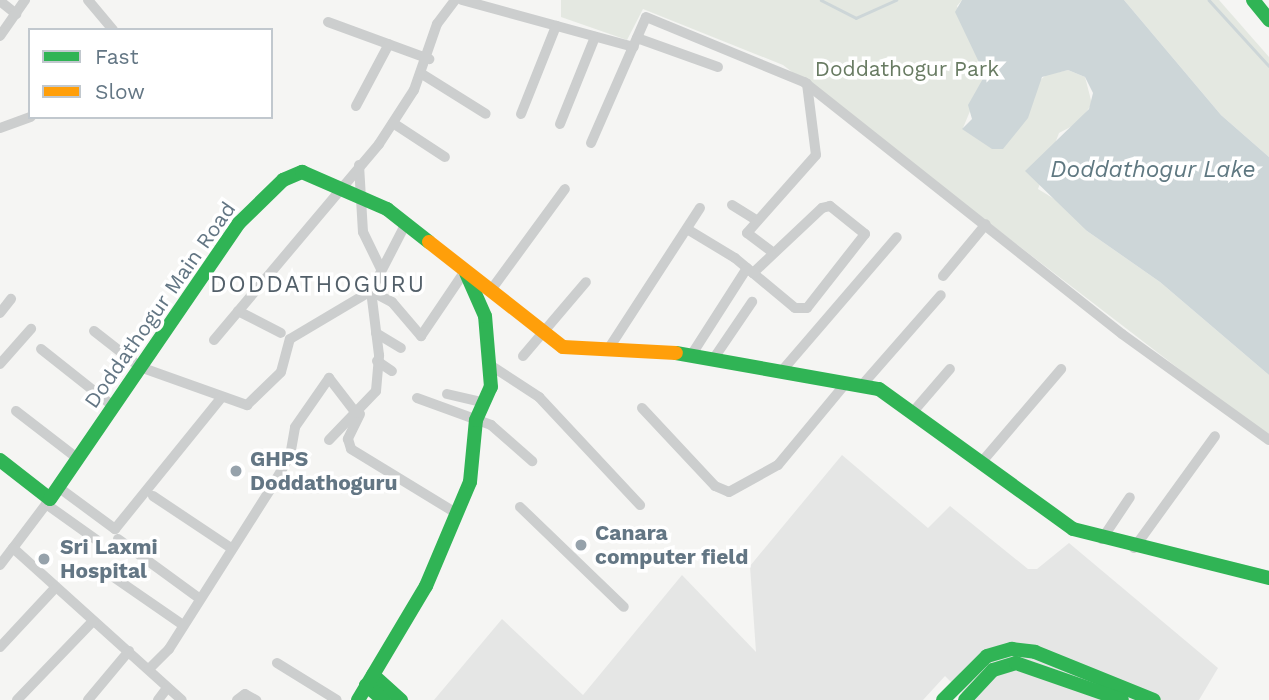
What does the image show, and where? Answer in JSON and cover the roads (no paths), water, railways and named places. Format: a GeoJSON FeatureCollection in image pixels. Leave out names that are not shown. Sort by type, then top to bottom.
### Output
{"type":"FeatureCollection","features":[{"type":"Feature","properties":{"kind":"main road"},"geometry":{"type":"LineString","coordinates":[[1253,0],[1269,20]]}},
{"type":"Feature","properties":{"kind":"main road","name":"Doddathogur Main Road"},"geometry":{"type":"LineString","coordinates":[[51,497],[239,223],[282,180],[302,172],[335,191],[387,209],[404,227],[491,290],[543,333],[570,350],[609,348],[692,354],[780,373],[863,384],[912,413],[1073,529],[1134,548],[1269,578]]}},
{"type":"Feature","properties":{"kind":"main road"},"geometry":{"type":"LineString","coordinates":[[358,700],[426,586],[470,482],[476,420],[491,387],[485,316],[465,271]]}},
{"type":"Feature","properties":{"kind":"main road"},"geometry":{"type":"LineString","coordinates":[[0,460],[51,497]]}},
{"type":"Feature","properties":{"kind":"main road"},"geometry":{"type":"LineString","coordinates":[[943,700],[987,656],[1012,649],[1035,652],[1153,700]]}},
{"type":"Feature","properties":{"kind":"main road"},"geometry":{"type":"LineString","coordinates":[[987,656],[993,670]]}},
{"type":"Feature","properties":{"kind":"main road"},"geometry":{"type":"LineString","coordinates":[[965,700],[993,670],[1027,663],[1122,700]]}},
{"type":"Feature","properties":{"kind":"main road"},"geometry":{"type":"LineString","coordinates":[[370,680],[383,700]]}},
{"type":"Feature","properties":{"kind":"main road"},"geometry":{"type":"LineString","coordinates":[[370,680],[401,700]]}},
{"type":"Feature","properties":{"kind":"street"},"geometry":{"type":"LineString","coordinates":[[0,36],[26,0]]}},
{"type":"Feature","properties":{"kind":"street"},"geometry":{"type":"LineString","coordinates":[[88,0],[111,28]]}},
{"type":"Feature","properties":{"kind":"street"},"geometry":{"type":"LineString","coordinates":[[214,340],[393,123],[429,59],[437,24],[455,0]]}},
{"type":"Feature","properties":{"kind":"street"},"geometry":{"type":"LineString","coordinates":[[462,0],[594,37],[635,43],[718,67]]}},
{"type":"Feature","properties":{"kind":"street"},"geometry":{"type":"LineString","coordinates":[[0,1],[16,13]]}},
{"type":"Feature","properties":{"kind":"street"},"geometry":{"type":"LineString","coordinates":[[591,143],[646,17],[807,84],[1269,440]]}},
{"type":"Feature","properties":{"kind":"street"},"geometry":{"type":"LineString","coordinates":[[328,22],[429,59]]}},
{"type":"Feature","properties":{"kind":"street"},"geometry":{"type":"LineString","coordinates":[[521,114],[556,26]]}},
{"type":"Feature","properties":{"kind":"street"},"geometry":{"type":"LineString","coordinates":[[560,124],[594,37]]}},
{"type":"Feature","properties":{"kind":"street"},"geometry":{"type":"LineString","coordinates":[[356,106],[389,44]]}},
{"type":"Feature","properties":{"kind":"street"},"geometry":{"type":"LineString","coordinates":[[422,74],[486,114]]}},
{"type":"Feature","properties":{"kind":"street"},"geometry":{"type":"LineString","coordinates":[[771,251],[747,233],[816,155],[807,84]]}},
{"type":"Feature","properties":{"kind":"street"},"geometry":{"type":"LineString","coordinates":[[0,128],[28,118]]}},
{"type":"Feature","properties":{"kind":"street"},"geometry":{"type":"LineString","coordinates":[[393,123],[446,157]]}},
{"type":"Feature","properties":{"kind":"street"},"geometry":{"type":"LineString","coordinates":[[359,165],[363,232],[381,270]]}},
{"type":"Feature","properties":{"kind":"street"},"geometry":{"type":"LineString","coordinates":[[491,290],[565,189]]}},
{"type":"Feature","properties":{"kind":"street"},"geometry":{"type":"LineString","coordinates":[[732,205],[756,220]]}},
{"type":"Feature","properties":{"kind":"street"},"geometry":{"type":"LineString","coordinates":[[687,229],[750,270],[795,308],[807,308],[865,234],[830,206],[750,270],[692,354]]}},
{"type":"Feature","properties":{"kind":"street"},"geometry":{"type":"LineString","coordinates":[[609,348],[701,208]]}},
{"type":"Feature","properties":{"kind":"street"},"geometry":{"type":"LineString","coordinates":[[943,276],[986,224]]}},
{"type":"Feature","properties":{"kind":"street"},"geometry":{"type":"LineString","coordinates":[[329,440],[359,412],[376,391],[376,332],[372,290],[404,227]]}},
{"type":"Feature","properties":{"kind":"street"},"geometry":{"type":"LineString","coordinates":[[780,373],[897,237]]}},
{"type":"Feature","properties":{"kind":"street"},"geometry":{"type":"LineString","coordinates":[[372,290],[392,302],[421,336],[465,271]]}},
{"type":"Feature","properties":{"kind":"street"},"geometry":{"type":"LineString","coordinates":[[523,356],[586,282]]}},
{"type":"Feature","properties":{"kind":"street"},"geometry":{"type":"LineString","coordinates":[[94,331],[140,367],[221,398],[247,405],[281,372],[282,352],[290,339],[372,290]]}},
{"type":"Feature","properties":{"kind":"street"},"geometry":{"type":"LineString","coordinates":[[863,384],[942,295]]}},
{"type":"Feature","properties":{"kind":"street"},"geometry":{"type":"LineString","coordinates":[[0,313],[11,299]]}},
{"type":"Feature","properties":{"kind":"street"},"geometry":{"type":"LineString","coordinates":[[714,358],[752,302]]}},
{"type":"Feature","properties":{"kind":"street"},"geometry":{"type":"LineString","coordinates":[[238,311],[281,333]]}},
{"type":"Feature","properties":{"kind":"street"},"geometry":{"type":"LineString","coordinates":[[0,364],[31,329]]}},
{"type":"Feature","properties":{"kind":"street"},"geometry":{"type":"LineString","coordinates":[[376,332],[401,348]]}},
{"type":"Feature","properties":{"kind":"street"},"geometry":{"type":"LineString","coordinates":[[41,349],[113,407]]}},
{"type":"Feature","properties":{"kind":"street"},"geometry":{"type":"LineString","coordinates":[[377,361],[392,371]]}},
{"type":"Feature","properties":{"kind":"street"},"geometry":{"type":"LineString","coordinates":[[490,365],[539,397],[640,505]]}},
{"type":"Feature","properties":{"kind":"street"},"geometry":{"type":"LineString","coordinates":[[912,413],[950,369]]}},
{"type":"Feature","properties":{"kind":"street"},"geometry":{"type":"LineString","coordinates":[[980,464],[1061,369]]}},
{"type":"Feature","properties":{"kind":"street"},"geometry":{"type":"LineString","coordinates":[[149,669],[183,625],[231,548],[329,378],[359,412]]}},
{"type":"Feature","properties":{"kind":"street"},"geometry":{"type":"LineString","coordinates":[[642,408],[715,486],[729,492],[778,465],[847,382]]}},
{"type":"Feature","properties":{"kind":"street"},"geometry":{"type":"LineString","coordinates":[[447,394],[482,402]]}},
{"type":"Feature","properties":{"kind":"street"},"geometry":{"type":"LineString","coordinates":[[51,497],[116,529],[221,398]]}},
{"type":"Feature","properties":{"kind":"street"},"geometry":{"type":"LineString","coordinates":[[417,398],[491,425],[532,461]]}},
{"type":"Feature","properties":{"kind":"street"},"geometry":{"type":"LineString","coordinates":[[16,411],[77,458]]}},
{"type":"Feature","properties":{"kind":"street"},"geometry":{"type":"LineString","coordinates":[[359,412],[348,439],[351,449],[456,513]]}},
{"type":"Feature","properties":{"kind":"street"},"geometry":{"type":"LineString","coordinates":[[1134,548],[1215,436]]}},
{"type":"Feature","properties":{"kind":"street"},"geometry":{"type":"LineString","coordinates":[[153,496],[231,548]]}},
{"type":"Feature","properties":{"kind":"street"},"geometry":{"type":"LineString","coordinates":[[51,497],[98,541]]}},
{"type":"Feature","properties":{"kind":"street"},"geometry":{"type":"LineString","coordinates":[[0,565],[51,497]]}},
{"type":"Feature","properties":{"kind":"street"},"geometry":{"type":"LineString","coordinates":[[1102,538],[1130,497]]}},
{"type":"Feature","properties":{"kind":"street"},"geometry":{"type":"LineString","coordinates":[[520,507],[624,607]]}},
{"type":"Feature","properties":{"kind":"street"},"geometry":{"type":"LineString","coordinates":[[118,539],[199,598]]}},
{"type":"Feature","properties":{"kind":"street"},"geometry":{"type":"LineString","coordinates":[[13,548],[54,589],[129,651],[182,700]]}},
{"type":"Feature","properties":{"kind":"street"},"geometry":{"type":"LineString","coordinates":[[112,576],[183,625]]}},
{"type":"Feature","properties":{"kind":"street"},"geometry":{"type":"LineString","coordinates":[[0,647],[54,589]]}},
{"type":"Feature","properties":{"kind":"street"},"geometry":{"type":"LineString","coordinates":[[17,700],[93,621]]}},
{"type":"Feature","properties":{"kind":"street"},"geometry":{"type":"LineString","coordinates":[[88,700],[129,651]]}},
{"type":"Feature","properties":{"kind":"street"},"geometry":{"type":"LineString","coordinates":[[277,663],[337,700]]}},
{"type":"Feature","properties":{"kind":"street"},"geometry":{"type":"LineString","coordinates":[[158,700],[167,688]]}},
{"type":"Feature","properties":{"kind":"street"},"geometry":{"type":"LineString","coordinates":[[237,700],[245,694],[256,700]]}},
{"type":"Feature","properties":{"kind":"water","name":"Doddathogur Lake"},"geometry":{"type":"Polygon","coordinates":[[[962,0],[1124,0],[1221,115],[1269,157],[1269,375],[1160,282],[1087,231],[1025,171],[1089,109],[1093,93],[1085,77],[1068,70],[1042,77],[1028,118],[1003,149],[992,149],[962,129],[972,119],[968,105],[985,75],[955,12],[962,0]]]}},
{"type":"Feature","properties":{"kind":"waterway"},"geometry":{"type":"LineString","coordinates":[[821,0],[856,18],[896,0]]}},
{"type":"Feature","properties":{"kind":"waterway"},"geometry":{"type":"LineString","coordinates":[[1209,0],[1269,66]]}},
{"type":"Feature","properties":{"kind":"place","name":"GHPS Doddathoguru"},"geometry":{"type":"Point","coordinates":[236,471]}},
{"type":"Feature","properties":{"kind":"place","name":"Canara computer field"},"geometry":{"type":"Point","coordinates":[581,545]}},
{"type":"Feature","properties":{"kind":"place","name":"Sri Laxmi Hospital"},"geometry":{"type":"Point","coordinates":[44,559]}},
{"type":"Feature","properties":{"kind":"district","name":"DODDATHOGURU"},"geometry":{"type":"Point","coordinates":[318,285]}},
{"type":"Feature","properties":{"kind":"park label","name":"Doddathogur Park"},"geometry":{"type":"Point","coordinates":[907,69]}}]}
